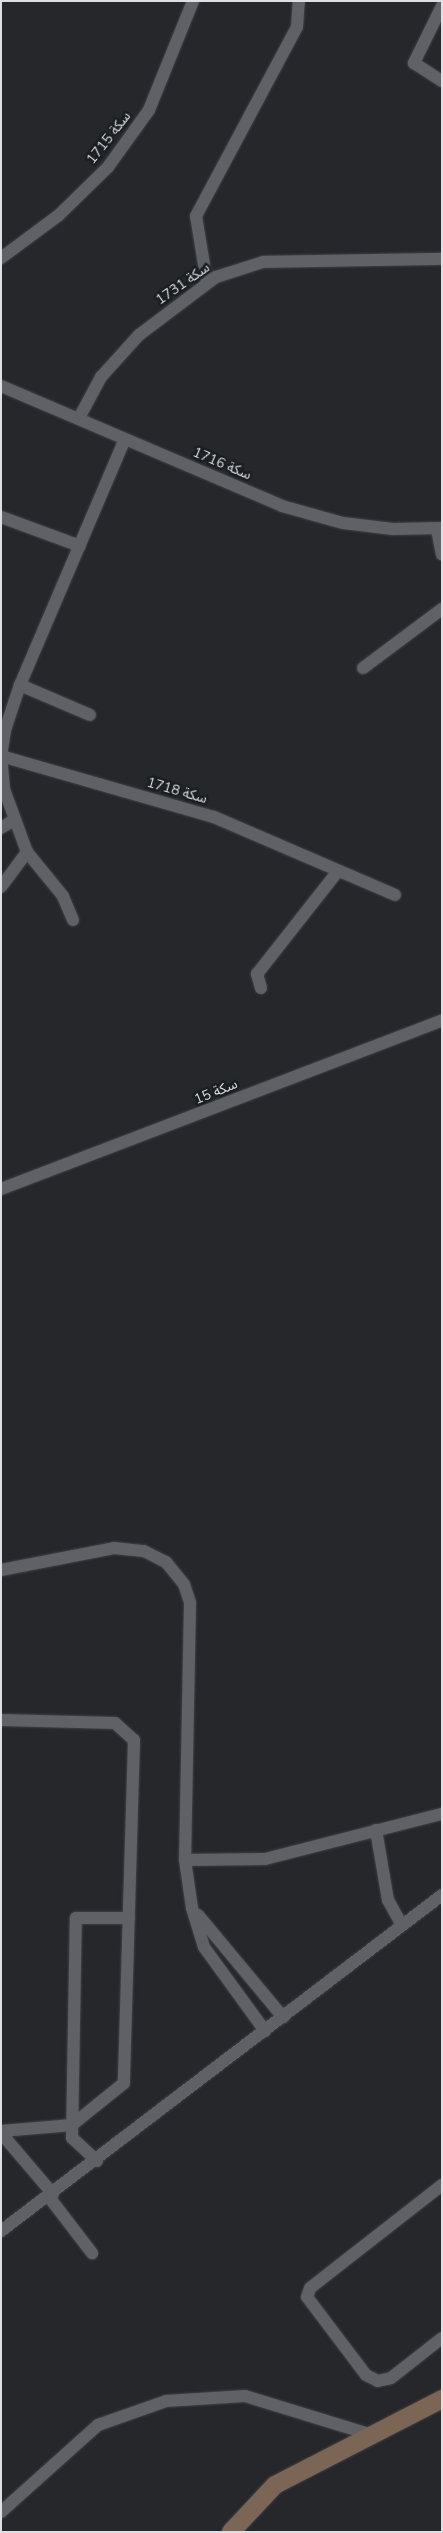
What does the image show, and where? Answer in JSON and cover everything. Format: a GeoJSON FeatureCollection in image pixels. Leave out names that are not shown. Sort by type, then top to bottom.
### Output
{"type":"FeatureCollection","features":[{"type":"Feature","properties":{"kind":"street","name":"سكة 1715"},"geometry":{"type":"LineString","coordinates":[[1,258],[59,214],[108,167],[149,110],[193,1]]}},
{"type":"Feature","properties":{"kind":"street"},"geometry":{"type":"LineString","coordinates":[[207,283],[196,216],[297,27],[299,1]]}},
{"type":"Feature","properties":{"kind":"street"},"geometry":{"type":"LineString","coordinates":[[442,6],[414,63],[442,82]]}},
{"type":"Feature","properties":{"kind":"street","name":"سكة 1731"},"geometry":{"type":"LineString","coordinates":[[78,418],[101,377],[139,335],[207,283],[263,262],[442,259]]}},
{"type":"Feature","properties":{"kind":"street","name":"سكة 1716"},"geometry":{"type":"LineString","coordinates":[[1,386],[308,514],[343,523],[439,529]]}},
{"type":"Feature","properties":{"kind":"street"},"geometry":{"type":"LineString","coordinates":[[73,920],[63,896],[27,852],[4,789],[1,756],[4,730],[20,685],[125,439]]}},
{"type":"Feature","properties":{"kind":"street"},"geometry":{"type":"LineString","coordinates":[[1,517],[80,546]]}},
{"type":"Feature","properties":{"kind":"street"},"geometry":{"type":"LineString","coordinates":[[439,529],[442,555]]}},
{"type":"Feature","properties":{"kind":"street"},"geometry":{"type":"LineString","coordinates":[[363,668],[442,609]]}},
{"type":"Feature","properties":{"kind":"street"},"geometry":{"type":"LineString","coordinates":[[20,685],[90,715]]}},
{"type":"Feature","properties":{"kind":"street","name":"سكة 1718"},"geometry":{"type":"LineString","coordinates":[[1,756],[214,817],[395,895]]}},
{"type":"Feature","properties":{"kind":"street"},"geometry":{"type":"LineString","coordinates":[[1,828],[14,820]]}},
{"type":"Feature","properties":{"kind":"street"},"geometry":{"type":"LineString","coordinates":[[1,887],[27,852]]}},
{"type":"Feature","properties":{"kind":"street"},"geometry":{"type":"LineString","coordinates":[[262,988],[257,974],[338,871]]}},
{"type":"Feature","properties":{"kind":"street","name":"سكة 15"},"geometry":{"type":"LineString","coordinates":[[1,1189],[442,1021]]}},
{"type":"Feature","properties":{"kind":"street"},"geometry":{"type":"LineString","coordinates":[[1,1570],[114,1548],[144,1551],[166,1562],[184,1584],[190,1603],[185,1860],[192,1908],[204,1946],[265,2031]]}},
{"type":"Feature","properties":{"kind":"street"},"geometry":{"type":"LineString","coordinates":[[1,1720],[115,1723],[134,1740],[124,2083],[72,2125],[1,2132]]}},
{"type":"Feature","properties":{"kind":"street"},"geometry":{"type":"LineString","coordinates":[[185,1860],[265,1859],[442,1814]]}},
{"type":"Feature","properties":{"kind":"street"},"geometry":{"type":"LineString","coordinates":[[376,1830],[388,1900],[402,1925]]}},
{"type":"Feature","properties":{"kind":"street"},"geometry":{"type":"LineString","coordinates":[[1,2231],[97,2161],[442,1895]]}},
{"type":"Feature","properties":{"kind":"street"},"geometry":{"type":"LineString","coordinates":[[192,1908],[283,2017]]}},
{"type":"Feature","properties":{"kind":"street"},"geometry":{"type":"LineString","coordinates":[[97,2161],[72,2138],[76,1918],[129,1918]]}},
{"type":"Feature","properties":{"kind":"street"},"geometry":{"type":"LineString","coordinates":[[1,2132],[51,2195],[92,2253]]}},
{"type":"Feature","properties":{"kind":"street"},"geometry":{"type":"LineString","coordinates":[[442,2185],[310,2288],[307,2296],[366,2375],[378,2381],[391,2378],[442,2338]]}},
{"type":"Feature","properties":{"kind":"street"},"geometry":{"type":"LineString","coordinates":[[1,2512],[98,2425],[166,2401],[245,2396],[372,2435]]}},
{"type":"Feature","properties":{"kind":"street"},"geometry":{"type":"LineString","coordinates":[[231,2532],[275,2485],[442,2399]]}}]}
